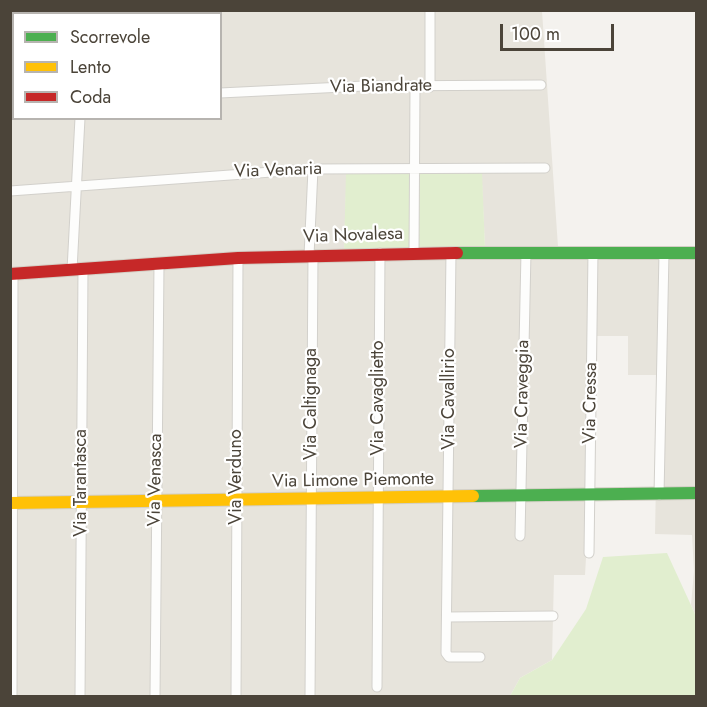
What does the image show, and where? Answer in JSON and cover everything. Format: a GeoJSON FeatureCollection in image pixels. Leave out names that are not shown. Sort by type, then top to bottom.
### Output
{"type":"FeatureCollection","features":[{"type":"Feature","properties":{"kind":"street"},"geometry":{"type":"LineString","coordinates":[[142,12],[193,10]]}},
{"type":"Feature","properties":{"kind":"street"},"geometry":{"type":"LineString","coordinates":[[430,10],[430,87]]}},
{"type":"Feature","properties":{"kind":"street","name":"Via Biandrate"},"geometry":{"type":"LineString","coordinates":[[222,93],[415,86],[541,85]]}},
{"type":"Feature","properties":{"kind":"street"},"geometry":{"type":"LineString","coordinates":[[414,253],[415,86]]}},
{"type":"Feature","properties":{"kind":"street","name":"Via Tarantasca"},"geometry":{"type":"LineString","coordinates":[[80,120],[77,186],[81,502],[80,696]]}},
{"type":"Feature","properties":{"kind":"street","name":"Via Venaria"},"geometry":{"type":"LineString","coordinates":[[10,191],[313,169],[545,168]]}},
{"type":"Feature","properties":{"kind":"street","name":"Via Caltignaga"},"geometry":{"type":"LineString","coordinates":[[310,696],[313,169]]}},
{"type":"Feature","properties":{"kind":"street","name":"Via Novalesa"},"geometry":{"type":"LineString","coordinates":[[12,274],[238,258],[451,252],[696,253]]}},
{"type":"Feature","properties":{"kind":"street","name":"Via Cavallirio"},"geometry":{"type":"LineString","coordinates":[[451,252],[450,497],[446,653],[449,657],[480,657]]}},
{"type":"Feature","properties":{"kind":"street","name":"Via Craveggia"},"geometry":{"type":"LineString","coordinates":[[520,536],[526,252]]}},
{"type":"Feature","properties":{"kind":"street","name":"Via Cressa"},"geometry":{"type":"LineString","coordinates":[[589,553],[593,252]]}},
{"type":"Feature","properties":{"kind":"street"},"geometry":{"type":"LineString","coordinates":[[659,495],[664,252]]}},
{"type":"Feature","properties":{"kind":"street","name":"Via Cavaglietto"},"geometry":{"type":"LineString","coordinates":[[377,687],[380,254]]}},
{"type":"Feature","properties":{"kind":"street","name":"Via Verduno"},"geometry":{"type":"LineString","coordinates":[[236,696],[238,258]]}},
{"type":"Feature","properties":{"kind":"street","name":"Via Venasca"},"geometry":{"type":"LineString","coordinates":[[155,696],[159,264]]}},
{"type":"Feature","properties":{"kind":"street"},"geometry":{"type":"LineString","coordinates":[[12,274],[12,696]]}},
{"type":"Feature","properties":{"kind":"street","name":"Via Limone Piemonte"},"geometry":{"type":"LineString","coordinates":[[11,503],[696,494]]}},
{"type":"Feature","properties":{"kind":"street"},"geometry":{"type":"LineString","coordinates":[[447,617],[553,616]]}},
{"type":"Feature","properties":{"kind":"shaded area"},"geometry":{"type":"Polygon","coordinates":[[[11,11],[542,11],[558,247],[485,248],[481,163],[347,165],[344,250],[11,270],[11,11]]]}},
{"type":"Feature","properties":{"kind":"shaded area"},"geometry":{"type":"Polygon","coordinates":[[[696,255],[696,616],[691,605],[694,571],[692,535],[655,534],[658,375],[628,375],[628,336],[596,336],[594,489],[11,499],[10,278],[278,260],[696,255]]]}},
{"type":"Feature","properties":{"kind":"shaded area"},"geometry":{"type":"Polygon","coordinates":[[[593,500],[593,557],[586,558],[585,575],[554,575],[552,660],[520,678],[510,696],[16,696],[16,506],[593,500]]]}},
{"type":"Feature","properties":{"kind":"green space"},"geometry":{"type":"Polygon","coordinates":[[[346,172],[412,173],[409,248],[344,250],[346,172]]]}},
{"type":"Feature","properties":{"kind":"green space"},"geometry":{"type":"Polygon","coordinates":[[[419,172],[482,172],[485,248],[417,248],[419,172]]]}},
{"type":"Feature","properties":{"kind":"green space"},"geometry":{"type":"Polygon","coordinates":[[[667,553],[696,616],[696,696],[510,696],[520,678],[552,660],[586,609],[603,557],[667,553]]]}},
{"type":"Feature","properties":{"kind":"traffic: fast"},"geometry":{"type":"LineString","coordinates":[[457,253],[696,253]]}},
{"type":"Feature","properties":{"kind":"traffic: fast"},"geometry":{"type":"LineString","coordinates":[[473,496],[696,493]]}},
{"type":"Feature","properties":{"kind":"traffic: slow"},"geometry":{"type":"LineString","coordinates":[[10,503],[473,496]]}},
{"type":"Feature","properties":{"kind":"traffic: jam"},"geometry":{"type":"LineString","coordinates":[[10,274],[238,258],[457,253]]}}]}
